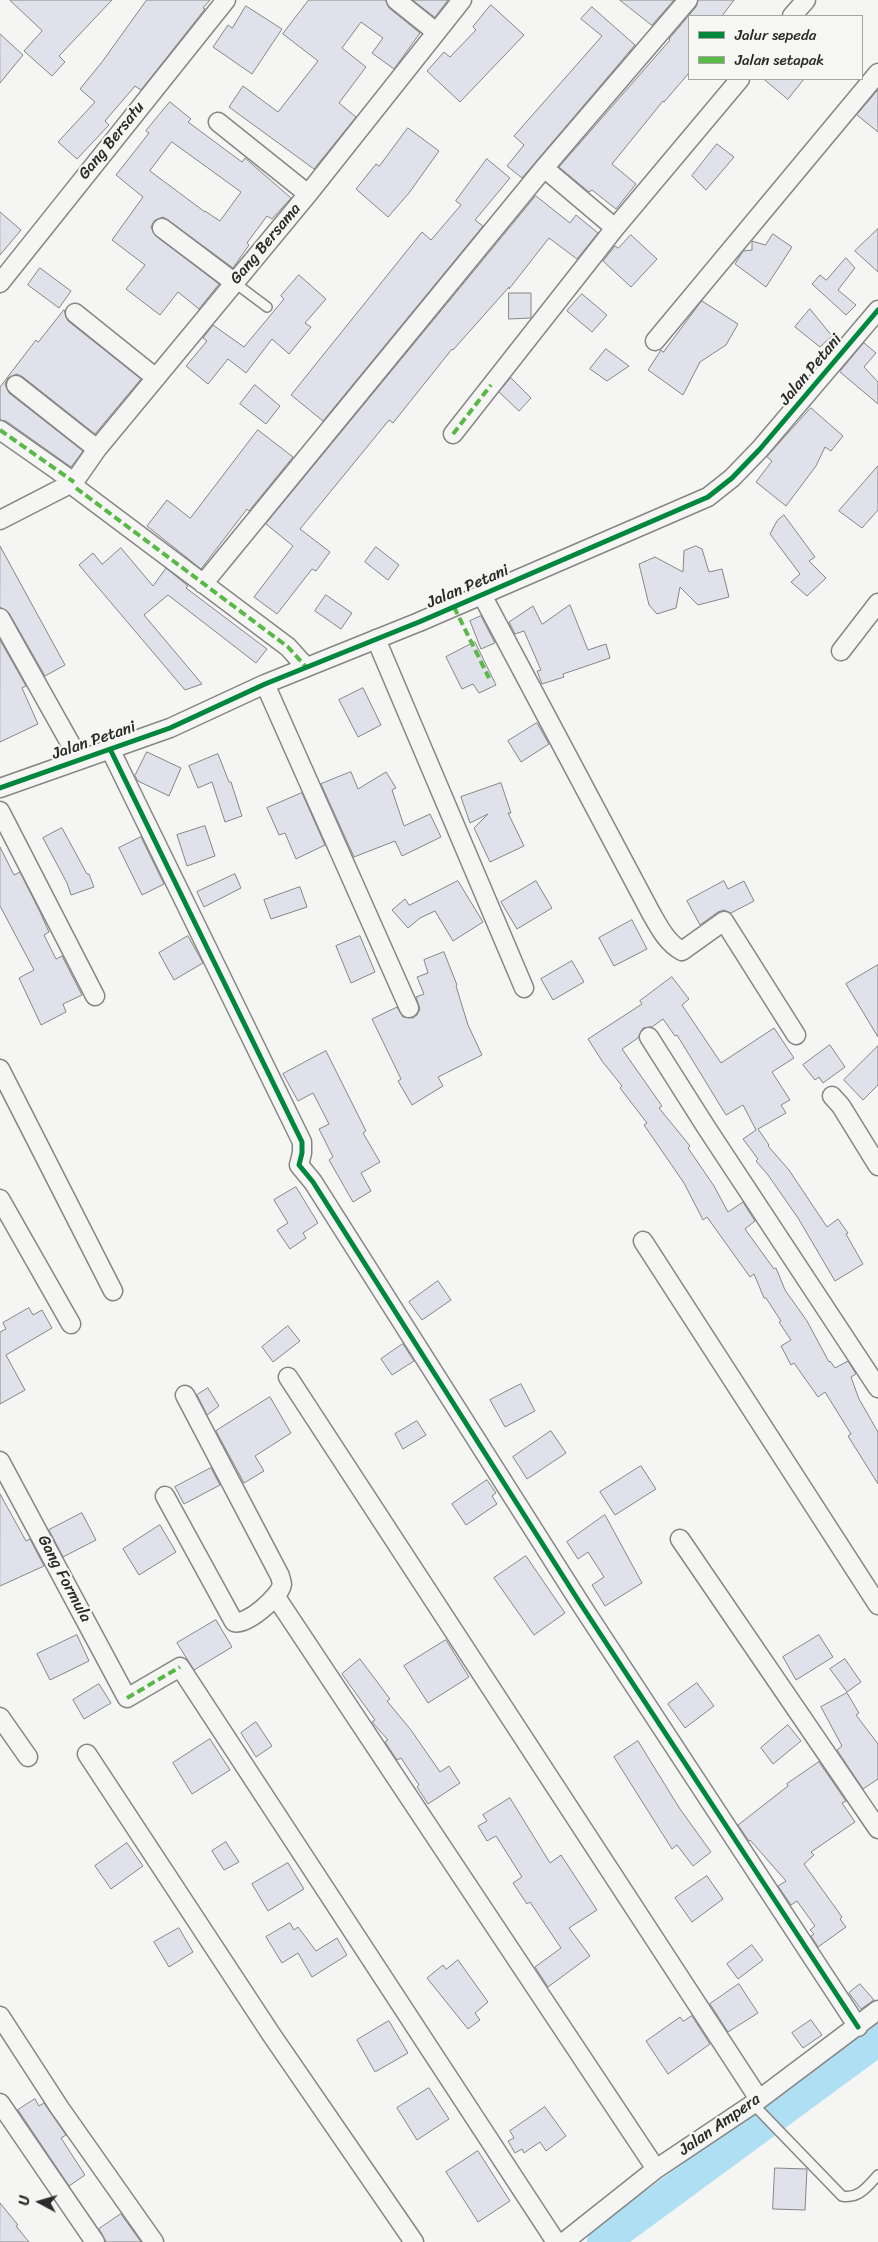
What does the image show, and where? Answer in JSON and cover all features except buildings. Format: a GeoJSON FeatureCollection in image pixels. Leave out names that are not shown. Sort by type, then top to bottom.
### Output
{"type":"FeatureCollection","features":[{"type":"Feature","properties":{"kind":"street","name":"Gang Bersatu"},"geometry":{"type":"LineString","coordinates":[[0,283],[226,0]]}},
{"type":"Feature","properties":{"kind":"street"},"geometry":{"type":"LineString","coordinates":[[396,0],[436,32]]}},
{"type":"Feature","properties":{"kind":"street","name":"Gang Bersama"},"geometry":{"type":"LineString","coordinates":[[75,485],[97,449],[308,194],[462,0]]}},
{"type":"Feature","properties":{"kind":"street"},"geometry":{"type":"LineString","coordinates":[[203,584],[544,168],[688,0]]}},
{"type":"Feature","properties":{"kind":"street"},"geometry":{"type":"LineString","coordinates":[[793,15],[806,0]]}},
{"type":"Feature","properties":{"kind":"street"},"geometry":{"type":"LineString","coordinates":[[655,341],[878,73]]}},
{"type":"Feature","properties":{"kind":"street"},"geometry":{"type":"LineString","coordinates":[[454,434],[615,228],[739,80]]}},
{"type":"Feature","properties":{"kind":"street"},"geometry":{"type":"LineString","coordinates":[[218,122],[308,194]]}},
{"type":"Feature","properties":{"kind":"street"},"geometry":{"type":"LineString","coordinates":[[544,168],[615,228]]}},
{"type":"Feature","properties":{"kind":"street"},"geometry":{"type":"LineString","coordinates":[[162,228],[235,283]]}},
{"type":"Feature","properties":{"kind":"street","name":"Jalan Petani"},"geometry":{"type":"LineString","coordinates":[[0,788],[170,728],[265,684],[297,657],[376,639],[708,497],[732,478],[760,449],[878,310]]}},
{"type":"Feature","properties":{"kind":"street"},"geometry":{"type":"LineString","coordinates":[[75,313],[156,378]]}},
{"type":"Feature","properties":{"kind":"street"},"geometry":{"type":"LineString","coordinates":[[16,385],[97,449]]}},
{"type":"Feature","properties":{"kind":"street"},"geometry":{"type":"LineString","coordinates":[[0,430],[75,485],[297,657]]}},
{"type":"Feature","properties":{"kind":"street"},"geometry":{"type":"LineString","coordinates":[[0,520],[75,485]]}},
{"type":"Feature","properties":{"kind":"street"},"geometry":{"type":"LineString","coordinates":[[482,595],[665,937],[673,947],[682,951],[724,921],[796,1035]]}},
{"type":"Feature","properties":{"kind":"street"},"geometry":{"type":"LineString","coordinates":[[841,650],[878,603]]}},
{"type":"Feature","properties":{"kind":"street"},"geometry":{"type":"LineString","coordinates":[[0,618],[79,759]]}},
{"type":"Feature","properties":{"kind":"street"},"geometry":{"type":"LineString","coordinates":[[376,639],[524,988]]}},
{"type":"Feature","properties":{"kind":"street"},"geometry":{"type":"LineString","coordinates":[[265,684],[409,1008]]}},
{"type":"Feature","properties":{"kind":"street"},"geometry":{"type":"LineString","coordinates":[[110,749],[302,1142],[299,1164],[580,1603],[858,2026]]}},
{"type":"Feature","properties":{"kind":"street"},"geometry":{"type":"LineString","coordinates":[[0,811],[95,996]]}},
{"type":"Feature","properties":{"kind":"street"},"geometry":{"type":"LineString","coordinates":[[649,1037],[706,1128],[878,1388]]}},
{"type":"Feature","properties":{"kind":"street"},"geometry":{"type":"LineString","coordinates":[[0,1069],[113,1291]]}},
{"type":"Feature","properties":{"kind":"street"},"geometry":{"type":"LineString","coordinates":[[832,1096],[841,1106],[878,1166]]}},
{"type":"Feature","properties":{"kind":"street"},"geometry":{"type":"LineString","coordinates":[[0,1199],[71,1324]]}},
{"type":"Feature","properties":{"kind":"street"},"geometry":{"type":"LineString","coordinates":[[643,1241],[878,1605]]}},
{"type":"Feature","properties":{"kind":"street"},"geometry":{"type":"LineString","coordinates":[[288,1377],[757,2105]]}},
{"type":"Feature","properties":{"kind":"street"},"geometry":{"type":"LineString","coordinates":[[165,1496],[234,1622],[244,1622],[276,1597],[282,1584],[280,1576],[186,1395]]}},
{"type":"Feature","properties":{"kind":"street","name":"Gang Formula"},"geometry":{"type":"LineString","coordinates":[[0,1461],[127,1698],[180,1667],[556,2242]]}},
{"type":"Feature","properties":{"kind":"street"},"geometry":{"type":"LineString","coordinates":[[680,1539],[717,1590],[836,1770],[878,1829]]}},
{"type":"Feature","properties":{"kind":"street"},"geometry":{"type":"LineString","coordinates":[[276,1597],[656,2170]]}},
{"type":"Feature","properties":{"kind":"street"},"geometry":{"type":"LineString","coordinates":[[0,1717],[28,1757]]}},
{"type":"Feature","properties":{"kind":"street"},"geometry":{"type":"LineString","coordinates":[[87,1754],[266,2026],[414,2242]]}},
{"type":"Feature","properties":{"kind":"street","name":"Jalan Ampera"},"geometry":{"type":"LineString","coordinates":[[564,2242],[656,2170],[757,2105],[858,2026],[877,2014]]}},
{"type":"Feature","properties":{"kind":"street"},"geometry":{"type":"LineString","coordinates":[[0,2016],[58,2107],[154,2242]]}},
{"type":"Feature","properties":{"kind":"street"},"geometry":{"type":"LineString","coordinates":[[0,2103],[94,2242]]}},
{"type":"Feature","properties":{"kind":"lane"},"geometry":{"type":"LineString","coordinates":[[235,283],[267,307]]}},
{"type":"Feature","properties":{"kind":"lane"},"geometry":{"type":"LineString","coordinates":[[757,2105],[775,2128],[842,2196],[848,2197],[861,2193],[878,2175]]}},
{"type":"Feature","properties":{"kind":"waterway"},"geometry":{"type":"LineString","coordinates":[[603,2242],[878,2040]]}},
{"type":"Feature","properties":{"kind":"marked path"},"geometry":{"type":"LineString","coordinates":[[453,434],[491,385]]}},
{"type":"Feature","properties":{"kind":"marked path"},"geometry":{"type":"LineString","coordinates":[[0,430],[74,482]]}},
{"type":"Feature","properties":{"kind":"marked path"},"geometry":{"type":"LineString","coordinates":[[76,488],[288,647],[306,667]]}},
{"type":"Feature","properties":{"kind":"marked path"},"geometry":{"type":"LineString","coordinates":[[454,607],[489,678]]}},
{"type":"Feature","properties":{"kind":"marked path"},"geometry":{"type":"LineString","coordinates":[[127,1698],[180,1667]]}},
{"type":"Feature","properties":{"kind":"cycle path"},"geometry":{"type":"LineString","coordinates":[[0,788],[170,728],[265,684],[419,622],[708,497],[732,478],[760,449],[878,310]]}},
{"type":"Feature","properties":{"kind":"cycle path"},"geometry":{"type":"LineString","coordinates":[[110,749],[302,1142],[299,1165],[313,1182],[580,1603],[858,2027]]}}]}
